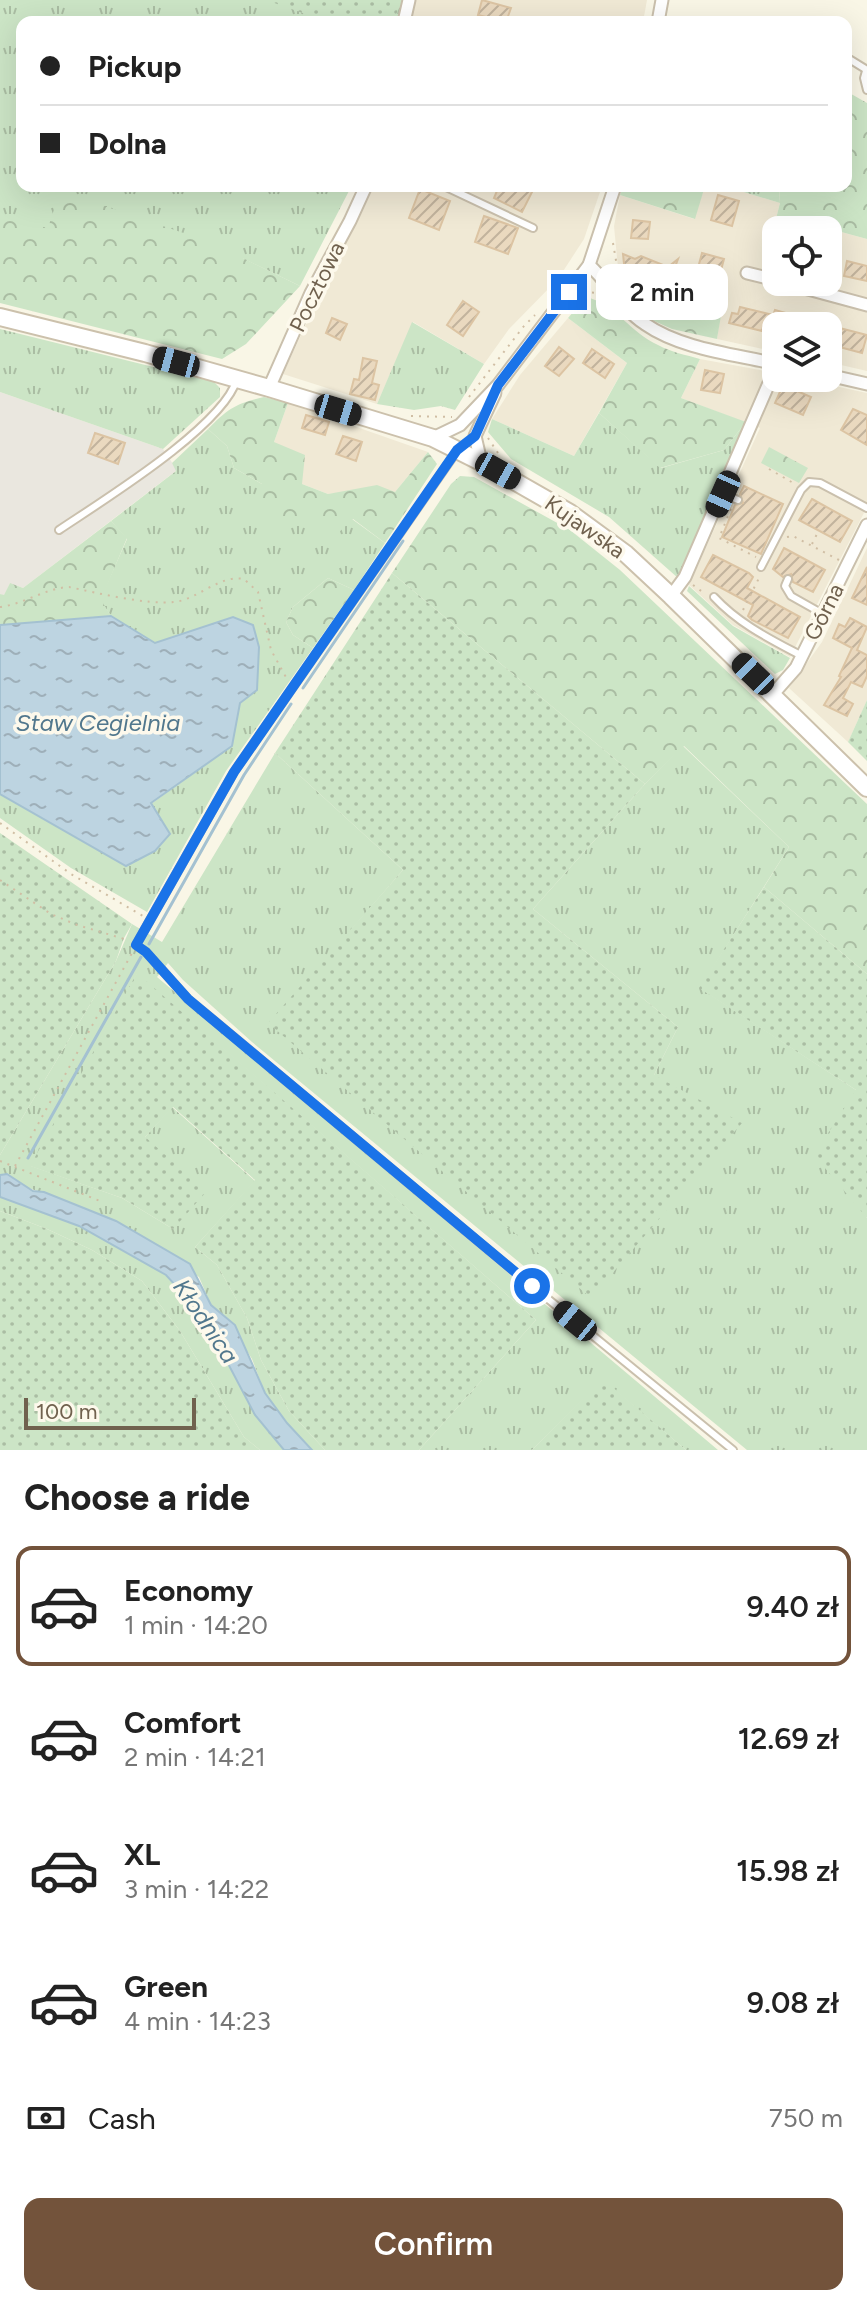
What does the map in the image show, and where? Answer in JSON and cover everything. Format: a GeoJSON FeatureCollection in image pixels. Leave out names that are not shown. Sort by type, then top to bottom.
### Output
{"type":"FeatureCollection","features":[{"type":"Feature","properties":{"kind":"street","name":"Pocztowa"},"geometry":{"type":"LineString","coordinates":[[269,388],[311,293],[363,192]]}},
{"type":"Feature","properties":{"kind":"street"},"geometry":{"type":"LineString","coordinates":[[433,438],[462,423],[498,385],[589,265],[613,192]]}},
{"type":"Feature","properties":{"kind":"street"},"geometry":{"type":"LineString","coordinates":[[589,265],[627,309],[670,339],[762,362]]}},
{"type":"Feature","properties":{"kind":"street"},"geometry":{"type":"LineString","coordinates":[[747,273],[762,277]]}},
{"type":"Feature","properties":{"kind":"street"},"geometry":{"type":"LineString","coordinates":[[834,296],[867,305]]}},
{"type":"Feature","properties":{"kind":"street","name":"Kujawska"},"geometry":{"type":"LineString","coordinates":[[0,317],[269,388],[433,438],[481,462],[570,513],[626,554],[867,788]]}},
{"type":"Feature","properties":{"kind":"street"},"geometry":{"type":"LineString","coordinates":[[842,378],[867,384]]}},
{"type":"Feature","properties":{"kind":"street"},"geometry":{"type":"LineString","coordinates":[[457,450],[476,432],[498,385]]}},
{"type":"Feature","properties":{"kind":"street"},"geometry":{"type":"LineString","coordinates":[[671,596],[732,498],[767,392]]}},
{"type":"Feature","properties":{"kind":"street"},"geometry":{"type":"LineString","coordinates":[[457,450],[462,423]]}},
{"type":"Feature","properties":{"kind":"street"},"geometry":{"type":"LineString","coordinates":[[476,432],[481,462]]}},
{"type":"Feature","properties":{"kind":"street","name":"Górna"},"geometry":{"type":"LineString","coordinates":[[773,694],[796,668],[867,525]]}},
{"type":"Feature","properties":{"kind":"lane"},"geometry":{"type":"LineString","coordinates":[[867,71],[864,78],[867,90]]}},
{"type":"Feature","properties":{"kind":"lane"},"geometry":{"type":"LineString","coordinates":[[457,192],[533,228]]}},
{"type":"Feature","properties":{"kind":"lane"},"geometry":{"type":"LineString","coordinates":[[59,530],[180,444],[225,402],[237,379]]}},
{"type":"Feature","properties":{"kind":"lane"},"geometry":{"type":"LineString","coordinates":[[457,450],[234,772],[136,945],[188,999],[476,1241],[733,1450]]}},
{"type":"Feature","properties":{"kind":"lane"},"geometry":{"type":"LineString","coordinates":[[762,564],[809,482],[820,483],[867,508]]}},
{"type":"Feature","properties":{"kind":"lane"},"geometry":{"type":"LineString","coordinates":[[788,579],[785,586],[791,596],[823,614]]}},
{"type":"Feature","properties":{"kind":"lane"},"geometry":{"type":"LineString","coordinates":[[710,596],[737,620],[802,656]]}},
{"type":"Feature","properties":{"kind":"path"},"geometry":{"type":"LineString","coordinates":[[462,406],[524,326],[543,308]]}},
{"type":"Feature","properties":{"kind":"path"},"geometry":{"type":"LineString","coordinates":[[409,416],[447,416],[462,423]]}},
{"type":"Feature","properties":{"kind":"path"},"geometry":{"type":"LineString","coordinates":[[476,432],[505,463]]}},
{"type":"Feature","properties":{"kind":"path"},"geometry":{"type":"LineString","coordinates":[[769,469],[803,488]]}},
{"type":"Feature","properties":{"kind":"path"},"geometry":{"type":"LineString","coordinates":[[732,498],[719,538],[762,564],[756,586],[737,620]]}},
{"type":"Feature","properties":{"kind":"path"},"geometry":{"type":"LineString","coordinates":[[811,545],[818,532]]}},
{"type":"Feature","properties":{"kind":"path"},"geometry":{"type":"LineString","coordinates":[[775,541],[793,536],[839,560]]}},
{"type":"Feature","properties":{"kind":"path"},"geometry":{"type":"LineString","coordinates":[[0,607],[61,587],[175,602],[229,580],[244,579],[258,592],[271,650],[292,687]]}},
{"type":"Feature","properties":{"kind":"path"},"geometry":{"type":"LineString","coordinates":[[698,588],[710,596]]}},
{"type":"Feature","properties":{"kind":"path"},"geometry":{"type":"LineString","coordinates":[[0,823],[71,874],[149,920]]}},
{"type":"Feature","properties":{"kind":"path"},"geometry":{"type":"LineString","coordinates":[[0,880],[51,914],[124,938],[136,945],[15,1166]]}},
{"type":"Feature","properties":{"kind":"path"},"geometry":{"type":"LineString","coordinates":[[0,1161],[100,1201]]}},
{"type":"Feature","properties":{"kind":"shaded area"},"geometry":{"type":"Polygon","coordinates":[[[415,0],[647,0],[644,16],[411,16],[415,0]]]}},
{"type":"Feature","properties":{"kind":"shaded area"},"geometry":{"type":"Polygon","coordinates":[[[367,192],[600,192],[584,239],[558,279],[509,329],[484,364],[413,322],[377,404],[283,374],[367,192]]]}},
{"type":"Feature","properties":{"kind":"shaded area"},"geometry":{"type":"Polygon","coordinates":[[[703,192],[744,192],[780,203],[777,216],[762,216],[762,296],[842,296],[842,232],[867,239],[867,371],[842,365],[842,312],[762,312],[762,349],[717,339],[722,304],[677,291],[643,316],[625,294],[618,268],[614,226],[620,195],[694,219],[703,192]]]}},
{"type":"Feature","properties":{"kind":"shaded area"},"geometry":{"type":"Polygon","coordinates":[[[568,318],[627,363],[574,456],[492,419],[520,375],[568,318]]]}},
{"type":"Feature","properties":{"kind":"shaded area"},"geometry":{"type":"Polygon","coordinates":[[[700,359],[762,370],[762,392],[842,392],[842,388],[867,393],[867,507],[790,657],[733,625],[689,585],[760,428],[681,398],[700,359]]]}},
{"type":"Feature","properties":{"kind":"shaded area"},"geometry":{"type":"Polygon","coordinates":[[[0,392],[163,449],[177,470],[23,588],[10,583],[4,596],[0,594],[0,392]]]}},
{"type":"Feature","properties":{"kind":"shaded area"},"geometry":{"type":"Polygon","coordinates":[[[288,403],[428,452],[395,492],[328,494],[302,484],[274,442],[288,403]]]}},
{"type":"Feature","properties":{"kind":"shaded area"},"geometry":{"type":"Polygon","coordinates":[[[867,548],[867,700],[848,742],[789,688],[822,642],[867,548]]]}},
{"type":"Feature","properties":{"kind":"green space"},"geometry":{"type":"Polygon","coordinates":[[[0,0],[403,0],[399,16],[16,16],[16,192],[348,192],[300,286],[242,258],[0,297],[0,0]]]}},
{"type":"Feature","properties":{"kind":"green space"},"geometry":{"type":"Polygon","coordinates":[[[266,0],[402,0],[395,16],[311,16],[266,0]]]}},
{"type":"Feature","properties":{"kind":"green space"},"geometry":{"type":"Polygon","coordinates":[[[852,94],[867,103],[867,239],[842,232],[842,216],[777,216],[779,192],[852,192],[852,94]]]}},
{"type":"Feature","properties":{"kind":"green space"},"geometry":{"type":"Polygon","coordinates":[[[60,192],[63,192],[210,242],[300,286],[246,344],[222,359],[0,303],[0,217],[48,228],[60,192]]]}},
{"type":"Feature","properties":{"kind":"green space"},"geometry":{"type":"Polygon","coordinates":[[[621,192],[703,192],[695,219],[620,195],[621,192]]]}},
{"type":"Feature","properties":{"kind":"green space"},"geometry":{"type":"Polygon","coordinates":[[[744,192],[779,192],[780,203],[744,192]]]}},
{"type":"Feature","properties":{"kind":"green space"},"geometry":{"type":"Polygon","coordinates":[[[676,291],[723,304],[717,339],[672,329],[643,316],[676,291]]]}},
{"type":"Feature","properties":{"kind":"green space"},"geometry":{"type":"Polygon","coordinates":[[[586,297],[606,306],[648,340],[668,350],[700,359],[681,398],[746,422],[724,450],[660,468],[599,413],[627,363],[568,318],[586,297]]]}},
{"type":"Feature","properties":{"kind":"green space"},"geometry":{"type":"Polygon","coordinates":[[[412,322],[484,364],[455,410],[441,406],[414,410],[377,404],[412,322]]]}},
{"type":"Feature","properties":{"kind":"green space"},"geometry":{"type":"Polygon","coordinates":[[[0,329],[214,382],[220,388],[220,397],[163,449],[0,392],[0,329]]]}},
{"type":"Feature","properties":{"kind":"green space"},"geometry":{"type":"Polygon","coordinates":[[[264,397],[288,403],[274,442],[305,455],[302,484],[328,494],[377,485],[395,492],[428,452],[437,464],[385,543],[353,519],[335,536],[305,518],[286,528],[263,510],[262,484],[234,468],[227,446],[208,429],[233,407],[264,397]]]}},
{"type":"Feature","properties":{"kind":"green space"},"geometry":{"type":"Polygon","coordinates":[[[599,413],[661,468],[724,450],[746,422],[678,578],[609,517],[511,459],[488,432],[492,419],[574,456],[599,413]]]}},
{"type":"Feature","properties":{"kind":"green space"},"geometry":{"type":"Polygon","coordinates":[[[208,429],[227,446],[234,468],[262,484],[305,518],[352,519],[385,543],[354,590],[328,578],[293,607],[286,622],[293,635],[313,648],[226,771],[147,912],[71,868],[0,818],[0,794],[126,866],[151,804],[232,746],[240,703],[233,617],[154,643],[111,616],[100,600],[127,539],[111,521],[176,471],[172,463],[208,429]]]}},
{"type":"Feature","properties":{"kind":"green space"},"geometry":{"type":"Polygon","coordinates":[[[769,447],[808,468],[799,483],[761,463],[769,447]]]}},
{"type":"Feature","properties":{"kind":"green space"},"geometry":{"type":"Polygon","coordinates":[[[460,476],[474,477],[570,530],[620,570],[867,804],[867,974],[764,887],[789,847],[684,746],[645,784],[392,573],[451,484],[460,476]]]}},
{"type":"Feature","properties":{"kind":"green space"},"geometry":{"type":"Polygon","coordinates":[[[111,521],[127,538],[101,600],[111,616],[0,625],[0,594],[4,595],[10,583],[23,588],[111,521]]]}},
{"type":"Feature","properties":{"kind":"green space"},"geometry":{"type":"Polygon","coordinates":[[[392,573],[645,784],[533,909],[678,1027],[654,1075],[742,1123],[591,1298],[268,1023],[403,870],[275,753],[392,573]]]}},
{"type":"Feature","properties":{"kind":"green space"},"geometry":{"type":"Polygon","coordinates":[[[328,578],[354,590],[313,648],[293,635],[286,622],[293,607],[328,578]]]}},
{"type":"Feature","properties":{"kind":"green space"},"geometry":{"type":"Polygon","coordinates":[[[689,586],[733,626],[790,658],[783,670],[775,674],[687,591],[689,586]]]}},
{"type":"Feature","properties":{"kind":"green space"},"geometry":{"type":"Polygon","coordinates":[[[867,700],[867,761],[848,742],[867,700]]]}},
{"type":"Feature","properties":{"kind":"green space"},"geometry":{"type":"Polygon","coordinates":[[[683,746],[789,847],[700,988],[856,1090],[864,1213],[867,1218],[867,1450],[747,1450],[252,1042],[168,963],[157,977],[718,1450],[686,1450],[603,1380],[532,1450],[419,1450],[536,1320],[137,974],[31,1166],[122,1198],[173,1229],[145,1137],[172,1107],[255,1181],[195,1247],[217,1265],[247,1318],[261,1360],[289,1411],[325,1450],[312,1450],[265,1393],[252,1359],[225,1316],[211,1305],[199,1277],[116,1221],[0,1175],[0,1155],[116,961],[132,924],[162,942],[275,753],[403,870],[269,1024],[654,1075],[678,1027],[533,909],[683,746]]]}},
{"type":"Feature","properties":{"kind":"green space"},"geometry":{"type":"Polygon","coordinates":[[[0,833],[132,924],[116,961],[0,1155],[0,833]]]}},
{"type":"Feature","properties":{"kind":"green space"},"geometry":{"type":"Polygon","coordinates":[[[764,887],[867,974],[867,1218],[814,1155],[856,1090],[699,988],[764,887]]]}},
{"type":"Feature","properties":{"kind":"green space"},"geometry":{"type":"Polygon","coordinates":[[[137,973],[536,1320],[419,1450],[325,1450],[289,1411],[261,1360],[247,1318],[217,1265],[195,1247],[255,1180],[173,1107],[145,1137],[207,1191],[173,1229],[122,1198],[30,1166],[137,973]]]}},
{"type":"Feature","properties":{"kind":"green space"},"geometry":{"type":"Polygon","coordinates":[[[0,1197],[79,1226],[166,1275],[223,1354],[255,1415],[284,1450],[260,1450],[244,1437],[180,1331],[142,1281],[92,1250],[0,1211],[0,1197]]]}},
{"type":"Feature","properties":{"kind":"green space"},"geometry":{"type":"Polygon","coordinates":[[[0,1211],[92,1250],[142,1281],[180,1331],[244,1437],[260,1450],[0,1450],[0,1211]]]}},
{"type":"Feature","properties":{"kind":"green space"},"geometry":{"type":"Polygon","coordinates":[[[603,1379],[686,1450],[532,1450],[603,1379]]]}},
{"type":"Feature","properties":{"kind":"water","name":"Staw Cegielnia"},"geometry":{"type":"Polygon","coordinates":[[[111,616],[155,643],[233,617],[253,625],[259,647],[257,690],[240,703],[232,746],[151,803],[170,834],[155,851],[126,866],[0,794],[0,625],[111,616]]]}},
{"type":"Feature","properties":{"kind":"water","name":"Kłodnica"},"geometry":{"type":"Polygon","coordinates":[[[7,1174],[33,1191],[44,1192],[116,1221],[190,1264],[211,1305],[235,1325],[265,1393],[312,1450],[284,1450],[255,1415],[223,1354],[166,1275],[79,1226],[0,1197],[0,1175],[7,1174]]]}},
{"type":"Feature","properties":{"kind":"building"},"geometry":{"type":"Polygon","coordinates":[[[482,0],[511,8],[508,16],[478,15],[482,0]]]}},
{"type":"Feature","properties":{"kind":"building"},"geometry":{"type":"Polygon","coordinates":[[[419,192],[450,201],[439,230],[409,218],[419,192]]]}},
{"type":"Feature","properties":{"kind":"building"},"geometry":{"type":"Polygon","coordinates":[[[496,192],[532,192],[522,212],[494,198],[496,192]]]}},
{"type":"Feature","properties":{"kind":"building"},"geometry":{"type":"Polygon","coordinates":[[[718,195],[739,201],[732,226],[711,220],[718,195]]]}},
{"type":"Feature","properties":{"kind":"building"},"geometry":{"type":"Polygon","coordinates":[[[484,216],[518,228],[508,254],[475,242],[484,216]]]}},
{"type":"Feature","properties":{"kind":"building"},"geometry":{"type":"Polygon","coordinates":[[[633,220],[650,222],[648,239],[631,238],[633,220]]]}},
{"type":"Feature","properties":{"kind":"building"},"geometry":{"type":"Polygon","coordinates":[[[702,253],[724,259],[717,285],[695,279],[702,253]]]}},
{"type":"Feature","properties":{"kind":"building"},"geometry":{"type":"Polygon","coordinates":[[[623,254],[635,259],[641,256],[668,267],[678,259],[671,278],[663,275],[662,280],[641,273],[652,292],[638,304],[626,283],[623,254]]]}},
{"type":"Feature","properties":{"kind":"building"},"geometry":{"type":"Polygon","coordinates":[[[847,261],[867,266],[867,281],[844,276],[847,261]]]}},
{"type":"Feature","properties":{"kind":"building"},"geometry":{"type":"Polygon","coordinates":[[[463,301],[479,312],[463,336],[447,325],[463,301]]]}},
{"type":"Feature","properties":{"kind":"building"},"geometry":{"type":"Polygon","coordinates":[[[740,307],[762,312],[762,331],[729,323],[732,313],[738,314],[740,307]]]}},
{"type":"Feature","properties":{"kind":"building"},"geometry":{"type":"Polygon","coordinates":[[[332,318],[347,324],[340,340],[326,333],[332,318]]]}},
{"type":"Feature","properties":{"kind":"building"},"geometry":{"type":"Polygon","coordinates":[[[842,329],[867,335],[862,353],[842,348],[842,329]]]}},
{"type":"Feature","properties":{"kind":"building"},"geometry":{"type":"Polygon","coordinates":[[[559,347],[574,359],[559,376],[545,366],[559,347]]]}},
{"type":"Feature","properties":{"kind":"building"},"geometry":{"type":"Polygon","coordinates":[[[592,349],[614,364],[605,378],[583,363],[592,349]]]}},
{"type":"Feature","properties":{"kind":"building"},"geometry":{"type":"Polygon","coordinates":[[[363,358],[377,361],[372,383],[379,385],[375,400],[350,394],[354,379],[359,380],[363,358]]]}},
{"type":"Feature","properties":{"kind":"building"},"geometry":{"type":"Polygon","coordinates":[[[705,370],[724,374],[720,393],[701,390],[705,370]]]}},
{"type":"Feature","properties":{"kind":"building"},"geometry":{"type":"Polygon","coordinates":[[[780,392],[799,392],[811,397],[803,415],[775,403],[780,392]]]}},
{"type":"Feature","properties":{"kind":"building"},"geometry":{"type":"Polygon","coordinates":[[[853,409],[867,415],[867,445],[841,430],[853,409]]]}},
{"type":"Feature","properties":{"kind":"building"},"geometry":{"type":"Polygon","coordinates":[[[306,415],[329,422],[325,435],[302,428],[306,415]]]}},
{"type":"Feature","properties":{"kind":"building"},"geometry":{"type":"Polygon","coordinates":[[[95,433],[125,443],[118,464],[88,453],[95,433]]]}},
{"type":"Feature","properties":{"kind":"building"},"geometry":{"type":"Polygon","coordinates":[[[343,436],[362,442],[356,461],[336,454],[343,436]]]}},
{"type":"Feature","properties":{"kind":"building"},"geometry":{"type":"Polygon","coordinates":[[[744,486],[783,504],[761,554],[722,537],[735,505],[743,503],[740,494],[744,486]]]}},
{"type":"Feature","properties":{"kind":"building"},"geometry":{"type":"Polygon","coordinates":[[[812,499],[852,521],[840,542],[799,520],[812,499]]]}},
{"type":"Feature","properties":{"kind":"building"},"geometry":{"type":"Polygon","coordinates":[[[784,548],[825,570],[813,592],[793,582],[791,574],[783,577],[773,569],[784,548]]]}},
{"type":"Feature","properties":{"kind":"building"},"geometry":{"type":"Polygon","coordinates":[[[713,555],[749,573],[753,577],[747,588],[800,617],[788,638],[752,620],[748,616],[753,605],[701,577],[713,555]]]}},
{"type":"Feature","properties":{"kind":"building"},"geometry":{"type":"Polygon","coordinates":[[[867,567],[867,605],[852,598],[867,567]]]}},
{"type":"Feature","properties":{"kind":"building"},"geometry":{"type":"Polygon","coordinates":[[[850,618],[867,627],[857,650],[867,655],[867,676],[862,687],[851,682],[843,698],[853,704],[847,716],[824,705],[841,677],[852,648],[833,638],[839,624],[845,627],[850,618]]]}},
{"type":"Feature","properties":{"kind":"waterway"},"geometry":{"type":"LineString","coordinates":[[303,688],[403,541]]}},
{"type":"Feature","properties":{"kind":"waterway"},"geometry":{"type":"LineString","coordinates":[[149,944],[244,775],[291,704]]}},
{"type":"Feature","properties":{"kind":"waterway"},"geometry":{"type":"LineString","coordinates":[[28,1158],[141,957]]}},
{"type":"Feature","properties":{"kind":"route"},"geometry":{"type":"LineString","coordinates":[[532,1286],[188,999],[136,945],[234,772],[457,450],[475,436],[498,385],[569,292]]}}]}
